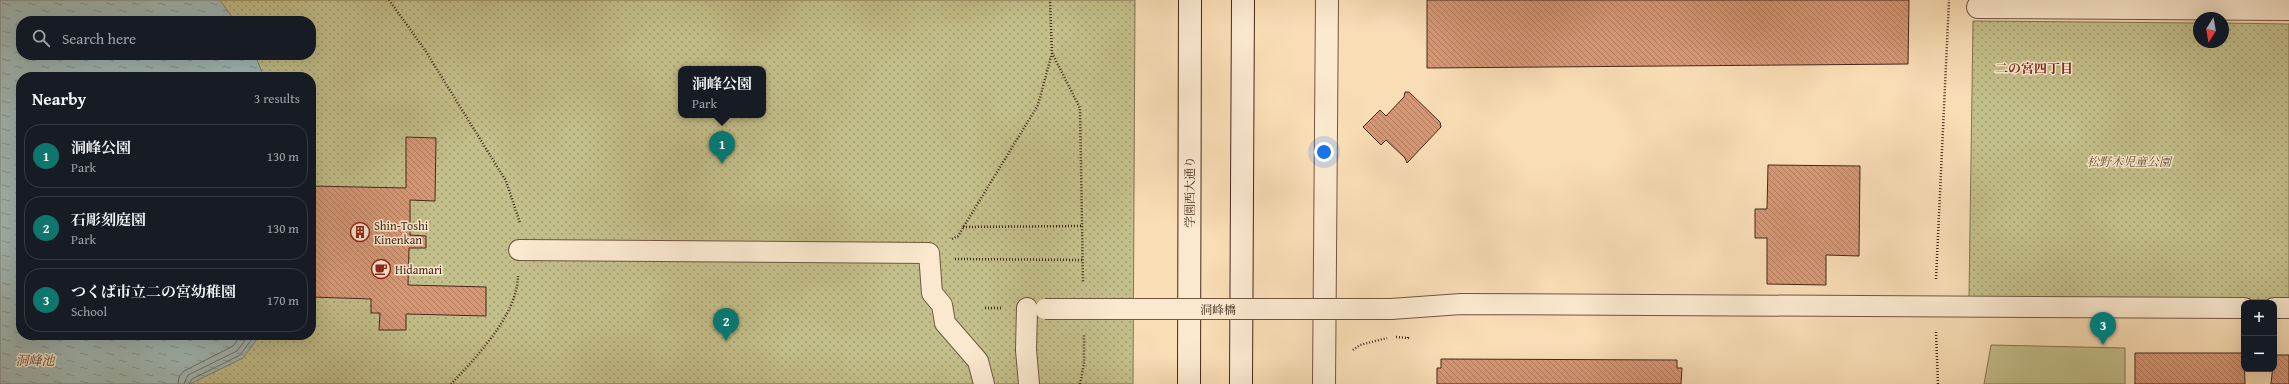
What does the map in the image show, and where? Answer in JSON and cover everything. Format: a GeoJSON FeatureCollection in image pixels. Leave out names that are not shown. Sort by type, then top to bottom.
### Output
{"type":"FeatureCollection","features":[{"type":"Feature","properties":{"kind":"main road","name":"学園西大通り"},"geometry":{"type":"LineString","coordinates":[[1188,384],[1190,0]]}},
{"type":"Feature","properties":{"kind":"main road"},"geometry":{"type":"LineString","coordinates":[[1241,384],[1243,0]]}},
{"type":"Feature","properties":{"kind":"main road"},"geometry":{"type":"LineString","coordinates":[[1324,384],[1327,0]]}},
{"type":"Feature","properties":{"kind":"main road"},"geometry":{"type":"LineString","coordinates":[[1978,7],[2289,9]]}},
{"type":"Feature","properties":{"kind":"street"},"geometry":{"type":"LineString","coordinates":[[519,250],[929,256],[932,293],[942,304],[945,323],[978,361],[982,371],[984,384]]}},
{"type":"Feature","properties":{"kind":"street","name":"洞峰橋"},"geometry":{"type":"LineString","coordinates":[[1030,384],[1026,350],[1028,308],[1399,308],[1461,304],[2241,308]]}},
{"type":"Feature","properties":{"kind":"street"},"geometry":{"type":"LineString","coordinates":[[2277,308],[2289,308]]}},
{"type":"Feature","properties":{"kind":"path"},"geometry":{"type":"LineString","coordinates":[[389,0],[425,50],[506,181],[520,220],[518,283],[508,311],[482,350],[451,384]]}},
{"type":"Feature","properties":{"kind":"path"},"geometry":{"type":"LineString","coordinates":[[929,256],[958,236],[1038,105],[1052,53],[1050,0]]}},
{"type":"Feature","properties":{"kind":"path"},"geometry":{"type":"LineString","coordinates":[[1938,384],[1935,306],[1948,0]]}},
{"type":"Feature","properties":{"kind":"path"},"geometry":{"type":"LineString","coordinates":[[1052,53],[1080,108],[1083,290]]}},
{"type":"Feature","properties":{"kind":"path"},"geometry":{"type":"LineString","coordinates":[[963,227],[1082,226]]}},
{"type":"Feature","properties":{"kind":"path"},"geometry":{"type":"LineString","coordinates":[[929,256],[1083,260]]}},
{"type":"Feature","properties":{"kind":"path"},"geometry":{"type":"LineString","coordinates":[[985,308],[993,308]]}},
{"type":"Feature","properties":{"kind":"path"},"geometry":{"type":"LineString","coordinates":[[1349,356],[1352,350],[1360,345],[1388,337],[1408,338],[1399,308]]}},
{"type":"Feature","properties":{"kind":"path"},"geometry":{"type":"LineString","coordinates":[[1080,384],[1084,346],[1084,328]]}},
{"type":"Feature","properties":{"kind":"green space"},"geometry":{"type":"Polygon","coordinates":[[[0,0],[1135,0],[1133,384],[0,384],[0,0]]]}},
{"type":"Feature","properties":{"kind":"green space","name":"松野木児童公園"},"geometry":{"type":"Polygon","coordinates":[[[1973,21],[2193,23],[2193,48],[2229,48],[2229,23],[2289,24],[2289,300],[1969,297],[1973,21]]]}},
{"type":"Feature","properties":{"kind":"green space"},"geometry":{"type":"Polygon","coordinates":[[[1991,345],[2125,348],[2125,384],[1984,384],[1991,345]]]}},
{"type":"Feature","properties":{"kind":"water","name":"洞峰池"},"geometry":{"type":"Polygon","coordinates":[[[0,0],[220,0],[231,16],[16,16],[16,60],[257,60],[262,72],[16,72],[16,340],[256,340],[243,358],[190,384],[0,384],[0,0]]]}},
{"type":"Feature","properties":{"kind":"building"},"geometry":{"type":"Polygon","coordinates":[[[1427,0],[1909,0],[1908,64],[1427,68],[1427,0]]]}},
{"type":"Feature","properties":{"kind":"building"},"geometry":{"type":"Polygon","coordinates":[[[1405,92],[1409,92],[1440,122],[1441,127],[1407,163],[1405,158],[1386,140],[1381,145],[1363,127],[1380,110],[1386,116],[1404,97],[1405,92]]]}},
{"type":"Feature","properties":{"kind":"building","name":"Shin-Toshi Kinenkan"},"geometry":{"type":"Polygon","coordinates":[[[406,137],[436,138],[435,201],[410,200],[410,235],[426,236],[426,248],[409,248],[408,285],[486,287],[486,316],[406,314],[406,330],[379,330],[380,313],[371,313],[371,299],[316,297],[316,186],[406,188],[406,137]]]}},
{"type":"Feature","properties":{"kind":"building"},"geometry":{"type":"Polygon","coordinates":[[[1768,165],[1860,166],[1859,256],[1826,255],[1826,285],[1767,284],[1767,238],[1755,238],[1755,209],[1767,209],[1768,165]]]}},
{"type":"Feature","properties":{"kind":"building"},"geometry":{"type":"Polygon","coordinates":[[[2135,353],[2241,353],[2241,372],[2245,372],[2245,384],[2135,384],[2135,353]]]}},
{"type":"Feature","properties":{"kind":"building"},"geometry":{"type":"Polygon","coordinates":[[[2277,355],[2289,355],[2289,384],[2271,384],[2272,372],[2277,372],[2277,355]]]}},
{"type":"Feature","properties":{"kind":"building"},"geometry":{"type":"Polygon","coordinates":[[[1441,359],[1677,360],[1677,368],[1682,368],[1681,384],[1437,384],[1437,368],[1441,368],[1441,359]]]}},
{"type":"Feature","properties":{"kind":"place","name":"洞峰公園"},"geometry":{"type":"Point","coordinates":[722,164]}},
{"type":"Feature","properties":{"kind":"place","name":"Shin-Toshi Kinenkan"},"geometry":{"type":"Point","coordinates":[360,232]}},
{"type":"Feature","properties":{"kind":"place","name":"Hidamari"},"geometry":{"type":"Point","coordinates":[381,269]}},
{"type":"Feature","properties":{"kind":"place","name":"石彫刻庭園"},"geometry":{"type":"Point","coordinates":[726,341]}},
{"type":"Feature","properties":{"kind":"place","name":"つくば市立二の宮幼稚園"},"geometry":{"type":"Point","coordinates":[2103,345]}},
{"type":"Feature","properties":{"kind":"district","name":"二の宮四丁目"},"geometry":{"type":"Point","coordinates":[2034,68]}}]}
